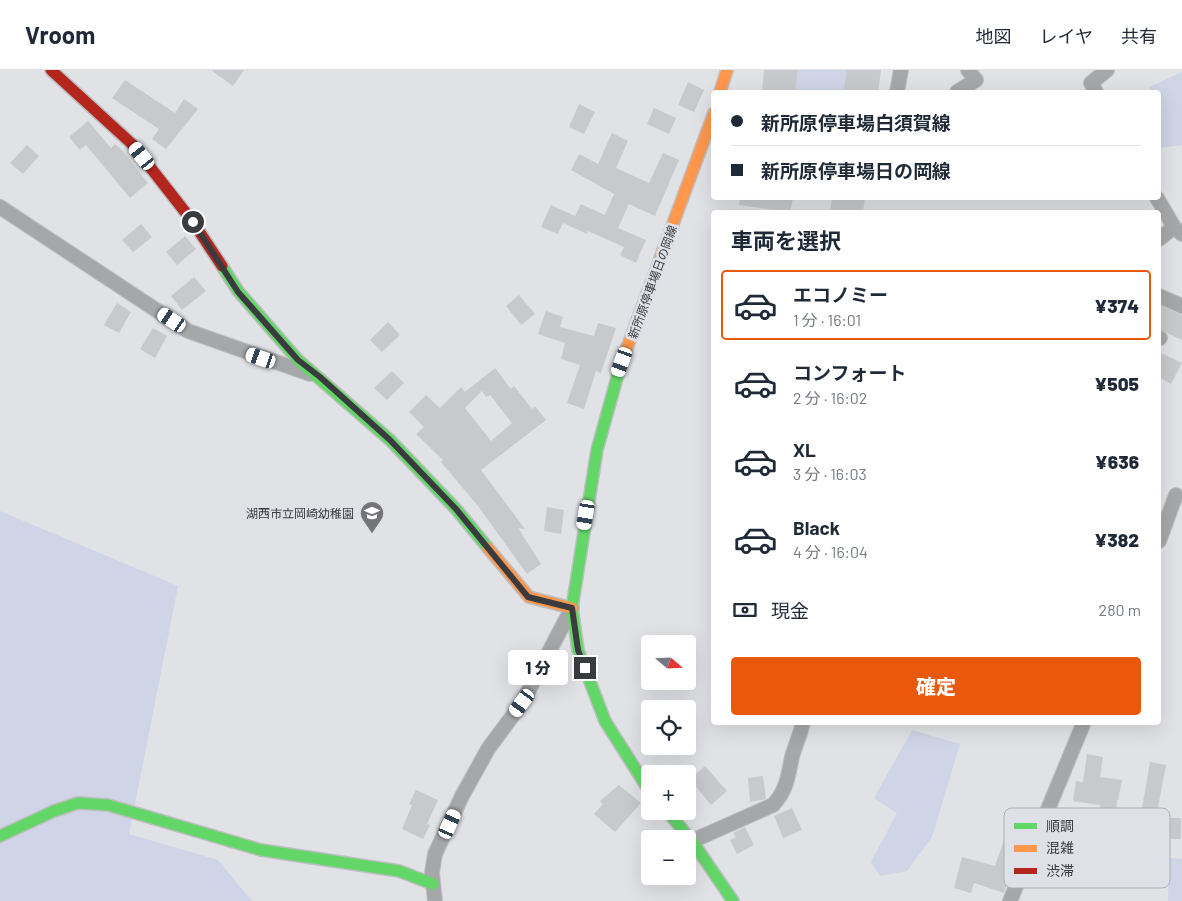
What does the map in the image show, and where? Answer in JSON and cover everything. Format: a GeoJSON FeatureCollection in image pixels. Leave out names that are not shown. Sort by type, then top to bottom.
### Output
{"type":"FeatureCollection","features":[{"type":"Feature","properties":{"kind":"main road"},"geometry":{"type":"LineString","coordinates":[[51,70],[132,144],[187,214],[238,292],[298,360],[320,377],[390,440],[456,509],[528,597],[572,608]]}},
{"type":"Feature","properties":{"kind":"main road"},"geometry":{"type":"LineString","coordinates":[[721,90],[727,70]]}},
{"type":"Feature","properties":{"kind":"main road","name":"新所原停車場日の岡線"},"geometry":{"type":"LineString","coordinates":[[641,778],[605,721],[578,650],[572,608],[597,450],[616,379],[711,121]]}},
{"type":"Feature","properties":{"kind":"main road"},"geometry":{"type":"LineString","coordinates":[[0,836],[54,811],[78,803],[108,805],[189,827],[261,850],[399,871],[433,884]]}},
{"type":"Feature","properties":{"kind":"main road"},"geometry":{"type":"LineString","coordinates":[[674,820],[683,830]]}},
{"type":"Feature","properties":{"kind":"main road"},"geometry":{"type":"LineString","coordinates":[[696,847],[733,901]]}},
{"type":"Feature","properties":{"kind":"street"},"geometry":{"type":"LineString","coordinates":[[897,90],[901,70]]}},
{"type":"Feature","properties":{"kind":"street"},"geometry":{"type":"LineString","coordinates":[[960,90],[976,80],[968,70]]}},
{"type":"Feature","properties":{"kind":"street"},"geometry":{"type":"LineString","coordinates":[[1095,90],[1091,83],[1107,70]]}},
{"type":"Feature","properties":{"kind":"street"},"geometry":{"type":"LineString","coordinates":[[1158,200],[1178,231],[1161,238]]}},
{"type":"Feature","properties":{"kind":"street"},"geometry":{"type":"LineString","coordinates":[[0,207],[188,331],[320,377]]}},
{"type":"Feature","properties":{"kind":"street"},"geometry":{"type":"LineString","coordinates":[[1161,297],[1182,306]]}},
{"type":"Feature","properties":{"kind":"street"},"geometry":{"type":"LineString","coordinates":[[1161,536],[1176,495]]}},
{"type":"Feature","properties":{"kind":"street"},"geometry":{"type":"LineString","coordinates":[[435,901],[432,872],[435,854],[462,796],[488,749],[522,703],[572,608]]}},
{"type":"Feature","properties":{"kind":"street"},"geometry":{"type":"LineString","coordinates":[[696,839],[774,805],[782,795],[788,781],[792,756],[803,725]]}},
{"type":"Feature","properties":{"kind":"street"},"geometry":{"type":"LineString","coordinates":[[1048,808],[1083,725]]}},
{"type":"Feature","properties":{"kind":"street"},"geometry":{"type":"LineString","coordinates":[[1010,901],[1015,888]]}},
{"type":"Feature","properties":{"kind":"shaded area"},"geometry":{"type":"Polygon","coordinates":[[[798,70],[847,70],[843,90],[795,90],[798,70]]]}},
{"type":"Feature","properties":{"kind":"shaded area"},"geometry":{"type":"Polygon","coordinates":[[[1182,72],[1182,145],[1161,148],[1161,90],[1150,90],[1149,87],[1182,72]]]}},
{"type":"Feature","properties":{"kind":"shaded area"},"geometry":{"type":"Polygon","coordinates":[[[0,511],[178,586],[129,834],[218,860],[252,901],[0,901],[0,511]]]}},
{"type":"Feature","properties":{"kind":"shaded area"},"geometry":{"type":"Polygon","coordinates":[[[912,730],[960,744],[932,837],[907,871],[880,876],[871,862],[897,813],[874,798],[912,730]]]}},
{"type":"Feature","properties":{"kind":"shaded area"},"geometry":{"type":"Polygon","coordinates":[[[1170,858],[1182,859],[1182,901],[1168,901],[1170,858]]]}},
{"type":"Feature","properties":{"kind":"building"},"geometry":{"type":"Polygon","coordinates":[[[211,70],[244,70],[233,86],[211,70]]]}},
{"type":"Feature","properties":{"kind":"building"},"geometry":{"type":"Polygon","coordinates":[[[764,70],[798,70],[795,90],[762,90],[764,70]]]}},
{"type":"Feature","properties":{"kind":"building"},"geometry":{"type":"Polygon","coordinates":[[[847,70],[881,70],[878,90],[843,90],[847,70]]]}},
{"type":"Feature","properties":{"kind":"building"},"geometry":{"type":"Polygon","coordinates":[[[125,80],[175,113],[184,99],[198,109],[166,149],[152,139],[159,129],[112,98],[125,80]]]}},
{"type":"Feature","properties":{"kind":"building"},"geometry":{"type":"Polygon","coordinates":[[[688,82],[704,90],[694,112],[678,105],[688,82]]]}},
{"type":"Feature","properties":{"kind":"building"},"geometry":{"type":"Polygon","coordinates":[[[579,104],[595,112],[584,134],[569,127],[579,104]]]}},
{"type":"Feature","properties":{"kind":"building"},"geometry":{"type":"Polygon","coordinates":[[[654,108],[676,118],[669,134],[647,124],[654,108]]]}},
{"type":"Feature","properties":{"kind":"building"},"geometry":{"type":"Polygon","coordinates":[[[88,121],[111,148],[115,144],[122,150],[148,183],[130,198],[86,145],[80,150],[69,137],[88,121]]]}},
{"type":"Feature","properties":{"kind":"building"},"geometry":{"type":"Polygon","coordinates":[[[612,133],[628,141],[616,168],[649,183],[663,153],[679,160],[655,216],[629,204],[618,228],[646,240],[636,263],[620,255],[624,247],[588,231],[587,234],[563,223],[558,234],[541,227],[551,205],[575,216],[581,204],[605,215],[614,194],[571,170],[579,154],[598,164],[612,133]]]}},
{"type":"Feature","properties":{"kind":"building"},"geometry":{"type":"Polygon","coordinates":[[[27,145],[39,156],[23,174],[10,163],[27,145]]]}},
{"type":"Feature","properties":{"kind":"building"},"geometry":{"type":"Polygon","coordinates":[[[740,200],[793,200],[790,210],[739,205],[740,200]]]}},
{"type":"Feature","properties":{"kind":"building"},"geometry":{"type":"Polygon","coordinates":[[[832,200],[865,200],[863,210],[830,210],[832,200]]]}},
{"type":"Feature","properties":{"kind":"building"},"geometry":{"type":"Polygon","coordinates":[[[141,224],[152,237],[133,252],[122,240],[141,224]]]}},
{"type":"Feature","properties":{"kind":"building"},"geometry":{"type":"Polygon","coordinates":[[[185,236],[196,249],[177,265],[166,252],[185,236]]]}},
{"type":"Feature","properties":{"kind":"building"},"geometry":{"type":"Polygon","coordinates":[[[194,277],[206,291],[182,310],[171,296],[194,277]]]}},
{"type":"Feature","properties":{"kind":"building"},"geometry":{"type":"Polygon","coordinates":[[[519,295],[535,314],[521,325],[506,306],[519,295]]]}},
{"type":"Feature","properties":{"kind":"building"},"geometry":{"type":"Polygon","coordinates":[[[117,303],[131,312],[119,333],[104,325],[117,303]]]}},
{"type":"Feature","properties":{"kind":"building"},"geometry":{"type":"Polygon","coordinates":[[[1161,306],[1182,315],[1182,340],[1161,330],[1161,306]]]}},
{"type":"Feature","properties":{"kind":"building"},"geometry":{"type":"Polygon","coordinates":[[[546,311],[563,317],[560,327],[594,336],[598,323],[616,328],[601,373],[596,371],[584,409],[567,403],[580,365],[561,359],[565,343],[538,334],[546,311]]]}},
{"type":"Feature","properties":{"kind":"building"},"geometry":{"type":"Polygon","coordinates":[[[388,322],[400,335],[382,352],[370,340],[388,322]]]}},
{"type":"Feature","properties":{"kind":"building"},"geometry":{"type":"Polygon","coordinates":[[[153,328],[167,336],[155,358],[140,349],[153,328]]]}},
{"type":"Feature","properties":{"kind":"building"},"geometry":{"type":"Polygon","coordinates":[[[1161,353],[1182,363],[1171,384],[1161,378],[1161,353]]]}},
{"type":"Feature","properties":{"kind":"building"},"geometry":{"type":"Polygon","coordinates":[[[495,368],[511,389],[514,386],[532,409],[535,406],[546,420],[481,470],[525,529],[518,528],[541,564],[527,574],[478,506],[441,462],[443,460],[416,434],[424,427],[409,412],[426,395],[440,408],[461,387],[465,392],[495,368]],[[482,391],[465,408],[491,441],[512,423],[490,395],[486,397],[482,391]]]}},
{"type":"Feature","properties":{"kind":"building"},"geometry":{"type":"Polygon","coordinates":[[[392,371],[404,383],[387,400],[374,388],[392,371]]]}},
{"type":"Feature","properties":{"kind":"building"},"geometry":{"type":"Polygon","coordinates":[[[547,507],[564,510],[561,534],[544,531],[547,507]]]}},
{"type":"Feature","properties":{"kind":"building"},"geometry":{"type":"Polygon","coordinates":[[[1087,754],[1103,757],[1100,777],[1122,780],[1117,808],[1100,808],[1100,805],[1073,801],[1076,781],[1083,782],[1087,754]]]}},
{"type":"Feature","properties":{"kind":"building"},"geometry":{"type":"Polygon","coordinates":[[[1150,762],[1166,765],[1158,808],[1142,808],[1150,762]]]}},
{"type":"Feature","properties":{"kind":"building"},"geometry":{"type":"Polygon","coordinates":[[[705,766],[727,791],[711,805],[696,786],[696,774],[705,766]]]}},
{"type":"Feature","properties":{"kind":"building"},"geometry":{"type":"Polygon","coordinates":[[[763,776],[766,799],[750,802],[748,778],[763,776]]]}},
{"type":"Feature","properties":{"kind":"building"},"geometry":{"type":"Polygon","coordinates":[[[619,785],[641,803],[615,832],[594,814],[603,804],[600,801],[619,785]]]}},
{"type":"Feature","properties":{"kind":"building"},"geometry":{"type":"Polygon","coordinates":[[[416,790],[438,800],[427,824],[430,825],[423,839],[402,829],[412,805],[409,804],[416,790]]]}},
{"type":"Feature","properties":{"kind":"building"},"geometry":{"type":"Polygon","coordinates":[[[792,808],[802,830],[783,838],[774,816],[792,808]]]}},
{"type":"Feature","properties":{"kind":"building"},"geometry":{"type":"Polygon","coordinates":[[[1170,818],[1181,818],[1181,839],[1170,839],[1170,818]]]}},
{"type":"Feature","properties":{"kind":"building"},"geometry":{"type":"Polygon","coordinates":[[[745,827],[754,845],[737,854],[730,840],[736,837],[733,833],[745,827]]]}},
{"type":"Feature","properties":{"kind":"building"},"geometry":{"type":"Polygon","coordinates":[[[1004,840],[1004,888],[1006,888],[1004,893],[974,883],[971,893],[954,888],[962,857],[995,866],[1004,840]]]}},
{"type":"Feature","properties":{"kind":"traffic: fast"},"geometry":{"type":"LineString","coordinates":[[222,266],[238,291],[298,360],[390,440],[456,509],[488,548]]}},
{"type":"Feature","properties":{"kind":"traffic: fast"},"geometry":{"type":"LineString","coordinates":[[620,367],[597,450],[572,608],[578,650],[605,721],[641,778]]}},
{"type":"Feature","properties":{"kind":"traffic: fast"},"geometry":{"type":"LineString","coordinates":[[0,836],[54,811],[78,803],[108,805],[261,850],[399,871],[433,884]]}},
{"type":"Feature","properties":{"kind":"traffic: fast"},"geometry":{"type":"LineString","coordinates":[[674,820],[692,841],[733,901]]}},
{"type":"Feature","properties":{"kind":"traffic: slow"},"geometry":{"type":"LineString","coordinates":[[721,90],[727,70]]}},
{"type":"Feature","properties":{"kind":"traffic: slow"},"geometry":{"type":"LineString","coordinates":[[620,367],[711,121]]}},
{"type":"Feature","properties":{"kind":"traffic: slow"},"geometry":{"type":"LineString","coordinates":[[488,548],[529,597],[572,608]]}},
{"type":"Feature","properties":{"kind":"traffic: jam"},"geometry":{"type":"LineString","coordinates":[[51,70],[132,144],[193,222],[222,266]]}},
{"type":"Feature","properties":{"kind":"place","name":"湖西市立岡崎幼稚園"},"geometry":{"type":"Point","coordinates":[372,534]}},
{"type":"Feature","properties":{"kind":"route"},"geometry":{"type":"LineString","coordinates":[[193,222],[238,292],[298,360],[320,377],[390,440],[456,509],[528,597],[572,608],[578,650],[585,668]]}}]}
